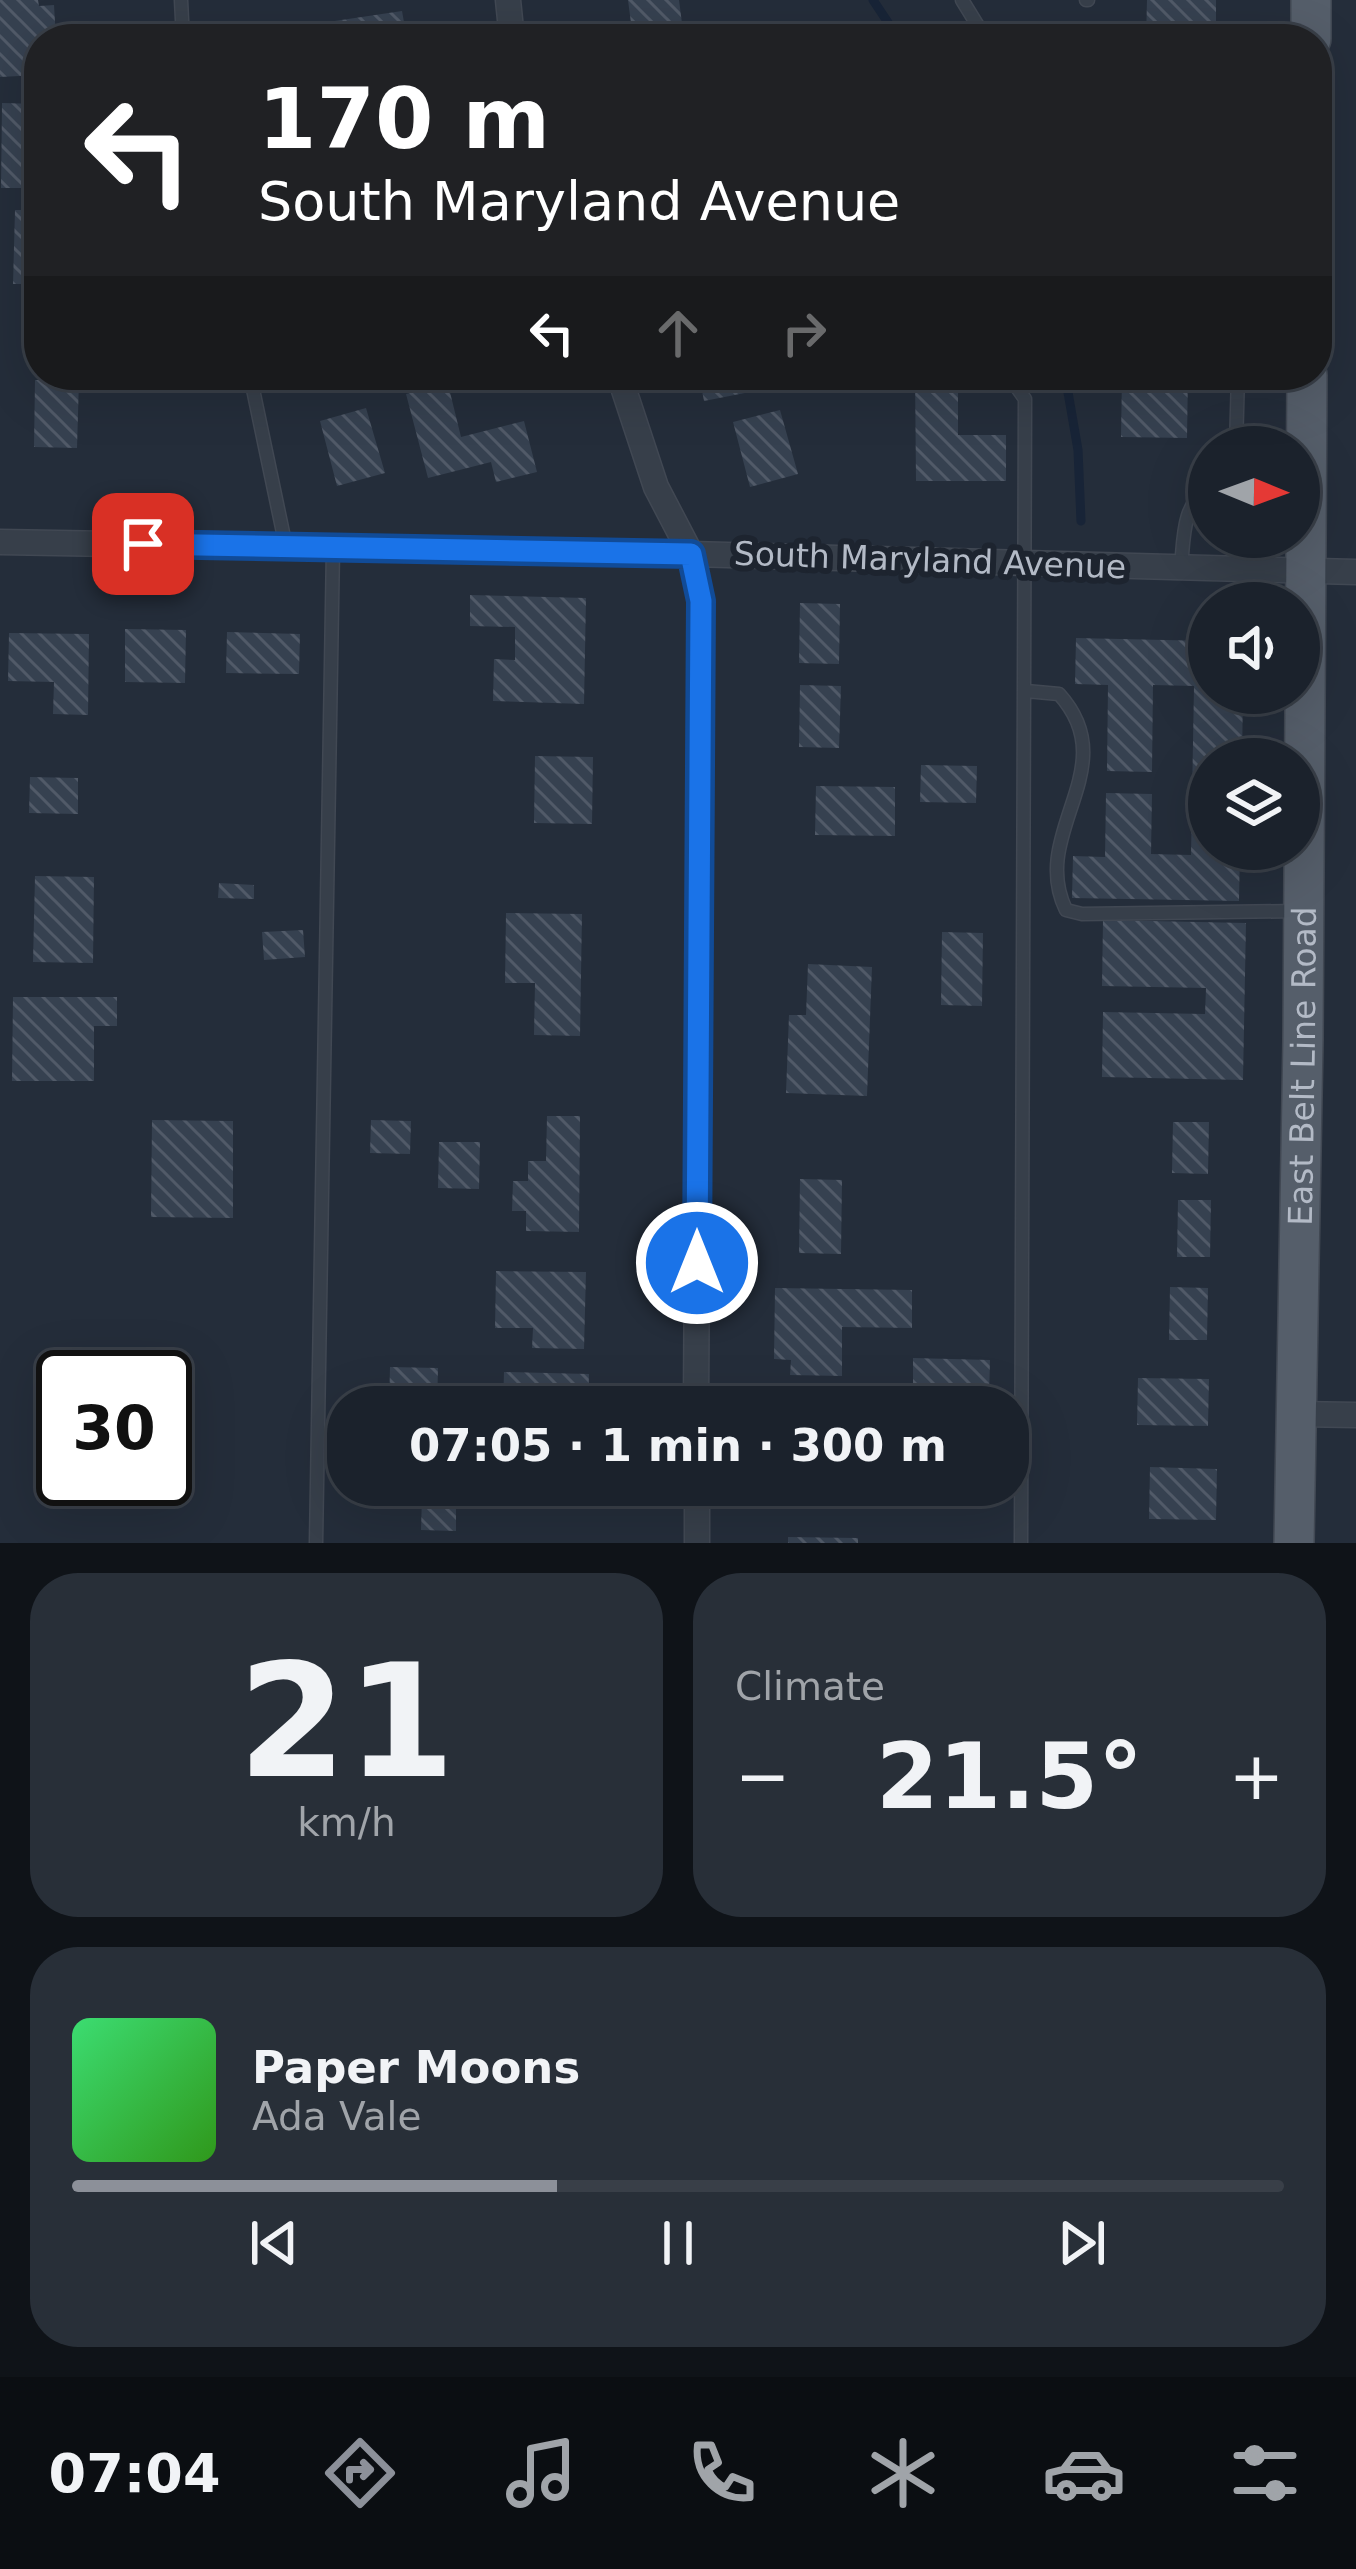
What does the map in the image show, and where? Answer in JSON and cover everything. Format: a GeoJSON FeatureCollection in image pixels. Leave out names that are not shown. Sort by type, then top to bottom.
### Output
{"type":"FeatureCollection","features":[{"type":"Feature","properties":{"kind":"main road","name":"East Belt Line Road"},"geometry":{"type":"LineString","coordinates":[[1294,1543],[1306,390]]}},
{"type":"Feature","properties":{"kind":"street"},"geometry":{"type":"LineString","coordinates":[[624,390],[656,487],[691,554],[701,601],[696,1386]]}},
{"type":"Feature","properties":{"kind":"street","name":"South Maryland Avenue"},"geometry":{"type":"LineString","coordinates":[[0,542],[1356,572]]}},
{"type":"Feature","properties":{"kind":"street"},"geometry":{"type":"LineString","coordinates":[[1296,1414],[1356,1415]]}},
{"type":"Feature","properties":{"kind":"street"},"geometry":{"type":"LineString","coordinates":[[697,1506],[698,1543]]}},
{"type":"Feature","properties":{"kind":"lane"},"geometry":{"type":"LineString","coordinates":[[253,390],[286,547]]}},
{"type":"Feature","properties":{"kind":"lane"},"geometry":{"type":"LineString","coordinates":[[1019,390],[1025,399],[1026,563],[1021,1543]]}},
{"type":"Feature","properties":{"kind":"lane"},"geometry":{"type":"LineString","coordinates":[[1237,426],[1238,390]]}},
{"type":"Feature","properties":{"kind":"lane"},"geometry":{"type":"LineString","coordinates":[[1181,567],[1188,512]]}},
{"type":"Feature","properties":{"kind":"lane"},"geometry":{"type":"LineString","coordinates":[[316,1543],[333,548]]}},
{"type":"Feature","properties":{"kind":"lane"},"geometry":{"type":"LineString","coordinates":[[1025,691],[1059,694],[1076,712],[1084,736],[1084,778],[1058,850],[1057,893],[1066,910],[1082,914],[1303,911]]}},
{"type":"Feature","properties":{"kind":"building"},"geometry":{"type":"Polygon","coordinates":[[[0,0],[54,5],[55,24],[24,24],[24,76],[0,77],[0,0]]]}},
{"type":"Feature","properties":{"kind":"building"},"geometry":{"type":"Polygon","coordinates":[[[628,0],[679,0],[682,24],[631,24],[628,0]]]}},
{"type":"Feature","properties":{"kind":"building"},"geometry":{"type":"Polygon","coordinates":[[[1147,0],[1216,0],[1216,24],[1146,24],[1147,0]]]}},
{"type":"Feature","properties":{"kind":"building"},"geometry":{"type":"Polygon","coordinates":[[[402,11],[404,24],[328,24],[402,11]]]}},
{"type":"Feature","properties":{"kind":"building"},"geometry":{"type":"Polygon","coordinates":[[[2,103],[24,104],[24,188],[1,188],[2,103]]]}},
{"type":"Feature","properties":{"kind":"building"},"geometry":{"type":"Polygon","coordinates":[[[15,210],[24,210],[24,284],[13,284],[15,210]]]}},
{"type":"Feature","properties":{"kind":"building"},"geometry":{"type":"Polygon","coordinates":[[[35,390],[79,390],[77,448],[34,447],[35,390]]]}},
{"type":"Feature","properties":{"kind":"building"},"geometry":{"type":"Polygon","coordinates":[[[449,390],[461,437],[524,421],[537,472],[496,482],[491,462],[428,478],[406,394],[449,390]]]}},
{"type":"Feature","properties":{"kind":"building"},"geometry":{"type":"Polygon","coordinates":[[[702,390],[750,390],[750,392],[704,401],[702,390]]]}},
{"type":"Feature","properties":{"kind":"building"},"geometry":{"type":"Polygon","coordinates":[[[915,390],[958,390],[958,435],[1006,435],[1006,481],[916,481],[915,390]]]}},
{"type":"Feature","properties":{"kind":"building"},"geometry":{"type":"Polygon","coordinates":[[[1122,390],[1188,390],[1187,438],[1121,437],[1122,390]]]}},
{"type":"Feature","properties":{"kind":"building"},"geometry":{"type":"Polygon","coordinates":[[[366,408],[385,473],[337,486],[320,421],[366,408]]]}},
{"type":"Feature","properties":{"kind":"building"},"geometry":{"type":"Polygon","coordinates":[[[780,410],[798,474],[750,487],[733,422],[780,410]]]}},
{"type":"Feature","properties":{"kind":"building"},"geometry":{"type":"Polygon","coordinates":[[[470,595],[586,598],[584,704],[493,701],[494,659],[515,660],[515,627],[470,626],[470,595]]]}},
{"type":"Feature","properties":{"kind":"building"},"geometry":{"type":"Polygon","coordinates":[[[800,603],[840,604],[839,664],[799,663],[800,603]]]}},
{"type":"Feature","properties":{"kind":"building"},"geometry":{"type":"Polygon","coordinates":[[[125,629],[186,630],[185,683],[125,682],[125,629]]]}},
{"type":"Feature","properties":{"kind":"building"},"geometry":{"type":"Polygon","coordinates":[[[227,632],[300,634],[299,674],[226,673],[227,632]]]}},
{"type":"Feature","properties":{"kind":"building"},"geometry":{"type":"Polygon","coordinates":[[[9,633],[89,634],[88,715],[53,714],[54,682],[8,681],[9,633]]]}},
{"type":"Feature","properties":{"kind":"building"},"geometry":{"type":"Polygon","coordinates":[[[1076,638],[1188,641],[1188,686],[1153,685],[1152,772],[1107,771],[1108,685],[1075,684],[1076,638]]]}},
{"type":"Feature","properties":{"kind":"building"},"geometry":{"type":"Polygon","coordinates":[[[800,685],[841,686],[839,748],[799,747],[800,685]]]}},
{"type":"Feature","properties":{"kind":"building"},"geometry":{"type":"Polygon","coordinates":[[[1194,714],[1243,714],[1242,738],[1193,738],[1194,714]]]}},
{"type":"Feature","properties":{"kind":"building"},"geometry":{"type":"Polygon","coordinates":[[[535,756],[593,757],[592,824],[534,823],[535,756]]]}},
{"type":"Feature","properties":{"kind":"building"},"geometry":{"type":"Polygon","coordinates":[[[921,765],[977,766],[976,803],[920,802],[921,765]]]}},
{"type":"Feature","properties":{"kind":"building"},"geometry":{"type":"Polygon","coordinates":[[[30,777],[78,778],[78,814],[29,813],[30,777]]]}},
{"type":"Feature","properties":{"kind":"building"},"geometry":{"type":"Polygon","coordinates":[[[816,786],[895,787],[895,836],[815,835],[816,786]]]}},
{"type":"Feature","properties":{"kind":"building"},"geometry":{"type":"Polygon","coordinates":[[[1106,793],[1152,794],[1151,854],[1188,855],[1188,870],[1240,870],[1239,901],[1072,898],[1073,856],[1105,857],[1106,793]]]}},
{"type":"Feature","properties":{"kind":"building"},"geometry":{"type":"Polygon","coordinates":[[[35,876],[94,877],[93,963],[33,962],[35,876]]]}},
{"type":"Feature","properties":{"kind":"building"},"geometry":{"type":"Polygon","coordinates":[[[219,883],[254,885],[254,899],[218,898],[219,883]]]}},
{"type":"Feature","properties":{"kind":"building"},"geometry":{"type":"Polygon","coordinates":[[[506,913],[582,914],[580,1036],[534,1035],[535,983],[505,983],[506,913]]]}},
{"type":"Feature","properties":{"kind":"building"},"geometry":{"type":"Polygon","coordinates":[[[1103,920],[1246,923],[1243,1080],[1102,1077],[1103,1012],[1205,1014],[1206,988],[1102,986],[1103,920]]]}},
{"type":"Feature","properties":{"kind":"building"},"geometry":{"type":"Polygon","coordinates":[[[303,930],[305,957],[264,960],[262,932],[303,930]]]}},
{"type":"Feature","properties":{"kind":"building"},"geometry":{"type":"Polygon","coordinates":[[[942,932],[983,933],[982,1006],[941,1005],[942,932]]]}},
{"type":"Feature","properties":{"kind":"building"},"geometry":{"type":"Polygon","coordinates":[[[808,964],[872,967],[867,1096],[786,1093],[789,1015],[806,1015],[808,964]]]}},
{"type":"Feature","properties":{"kind":"building"},"geometry":{"type":"Polygon","coordinates":[[[13,997],[117,997],[117,1026],[94,1026],[94,1081],[12,1081],[13,997]]]}},
{"type":"Feature","properties":{"kind":"building"},"geometry":{"type":"Polygon","coordinates":[[[547,1116],[580,1116],[579,1232],[526,1231],[526,1211],[512,1211],[513,1181],[528,1181],[528,1161],[546,1161],[547,1116]]]}},
{"type":"Feature","properties":{"kind":"building"},"geometry":{"type":"Polygon","coordinates":[[[152,1120],[233,1121],[233,1218],[151,1217],[152,1120]]]}},
{"type":"Feature","properties":{"kind":"building"},"geometry":{"type":"Polygon","coordinates":[[[371,1120],[411,1121],[410,1154],[370,1153],[371,1120]]]}},
{"type":"Feature","properties":{"kind":"building"},"geometry":{"type":"Polygon","coordinates":[[[1173,1122],[1209,1122],[1208,1174],[1172,1173],[1173,1122]]]}},
{"type":"Feature","properties":{"kind":"building"},"geometry":{"type":"Polygon","coordinates":[[[439,1142],[480,1142],[479,1189],[438,1188],[439,1142]]]}},
{"type":"Feature","properties":{"kind":"building"},"geometry":{"type":"Polygon","coordinates":[[[800,1179],[842,1180],[841,1254],[799,1253],[800,1179]]]}},
{"type":"Feature","properties":{"kind":"building"},"geometry":{"type":"Polygon","coordinates":[[[1178,1200],[1211,1200],[1210,1257],[1177,1257],[1178,1200]]]}},
{"type":"Feature","properties":{"kind":"building"},"geometry":{"type":"Polygon","coordinates":[[[496,1271],[586,1272],[584,1349],[532,1348],[533,1328],[495,1328],[496,1271]]]}},
{"type":"Feature","properties":{"kind":"building"},"geometry":{"type":"Polygon","coordinates":[[[1170,1287],[1208,1288],[1207,1340],[1169,1340],[1170,1287]]]}},
{"type":"Feature","properties":{"kind":"building"},"geometry":{"type":"Polygon","coordinates":[[[775,1288],[912,1290],[912,1328],[842,1327],[842,1376],[790,1375],[791,1360],[774,1359],[775,1288]]]}},
{"type":"Feature","properties":{"kind":"building"},"geometry":{"type":"Polygon","coordinates":[[[913,1358],[990,1360],[989,1386],[913,1386],[913,1358]]]}},
{"type":"Feature","properties":{"kind":"building"},"geometry":{"type":"Polygon","coordinates":[[[390,1367],[438,1368],[438,1386],[390,1386],[390,1367]]]}},
{"type":"Feature","properties":{"kind":"building"},"geometry":{"type":"Polygon","coordinates":[[[504,1372],[589,1374],[589,1386],[504,1386],[504,1372]]]}},
{"type":"Feature","properties":{"kind":"building"},"geometry":{"type":"Polygon","coordinates":[[[1138,1378],[1209,1379],[1208,1426],[1137,1425],[1138,1378]]]}},
{"type":"Feature","properties":{"kind":"building"},"geometry":{"type":"Polygon","coordinates":[[[1150,1467],[1217,1469],[1216,1520],[1149,1519],[1150,1467]]]}},
{"type":"Feature","properties":{"kind":"building"},"geometry":{"type":"Polygon","coordinates":[[[422,1506],[456,1506],[456,1531],[421,1530],[422,1506]]]}},
{"type":"Feature","properties":{"kind":"building"},"geometry":{"type":"Polygon","coordinates":[[[788,1537],[858,1538],[858,1543],[788,1543],[788,1537]]]}},
{"type":"Feature","properties":{"kind":"waterway"},"geometry":{"type":"LineString","coordinates":[[873,0],[889,24]]}},
{"type":"Feature","properties":{"kind":"waterway"},"geometry":{"type":"LineString","coordinates":[[1068,390],[1078,450],[1081,521]]}},
{"type":"Feature","properties":{"kind":"route"},"geometry":{"type":"LineString","coordinates":[[143,544],[691,554],[701,601],[697,1263]]}}]}
